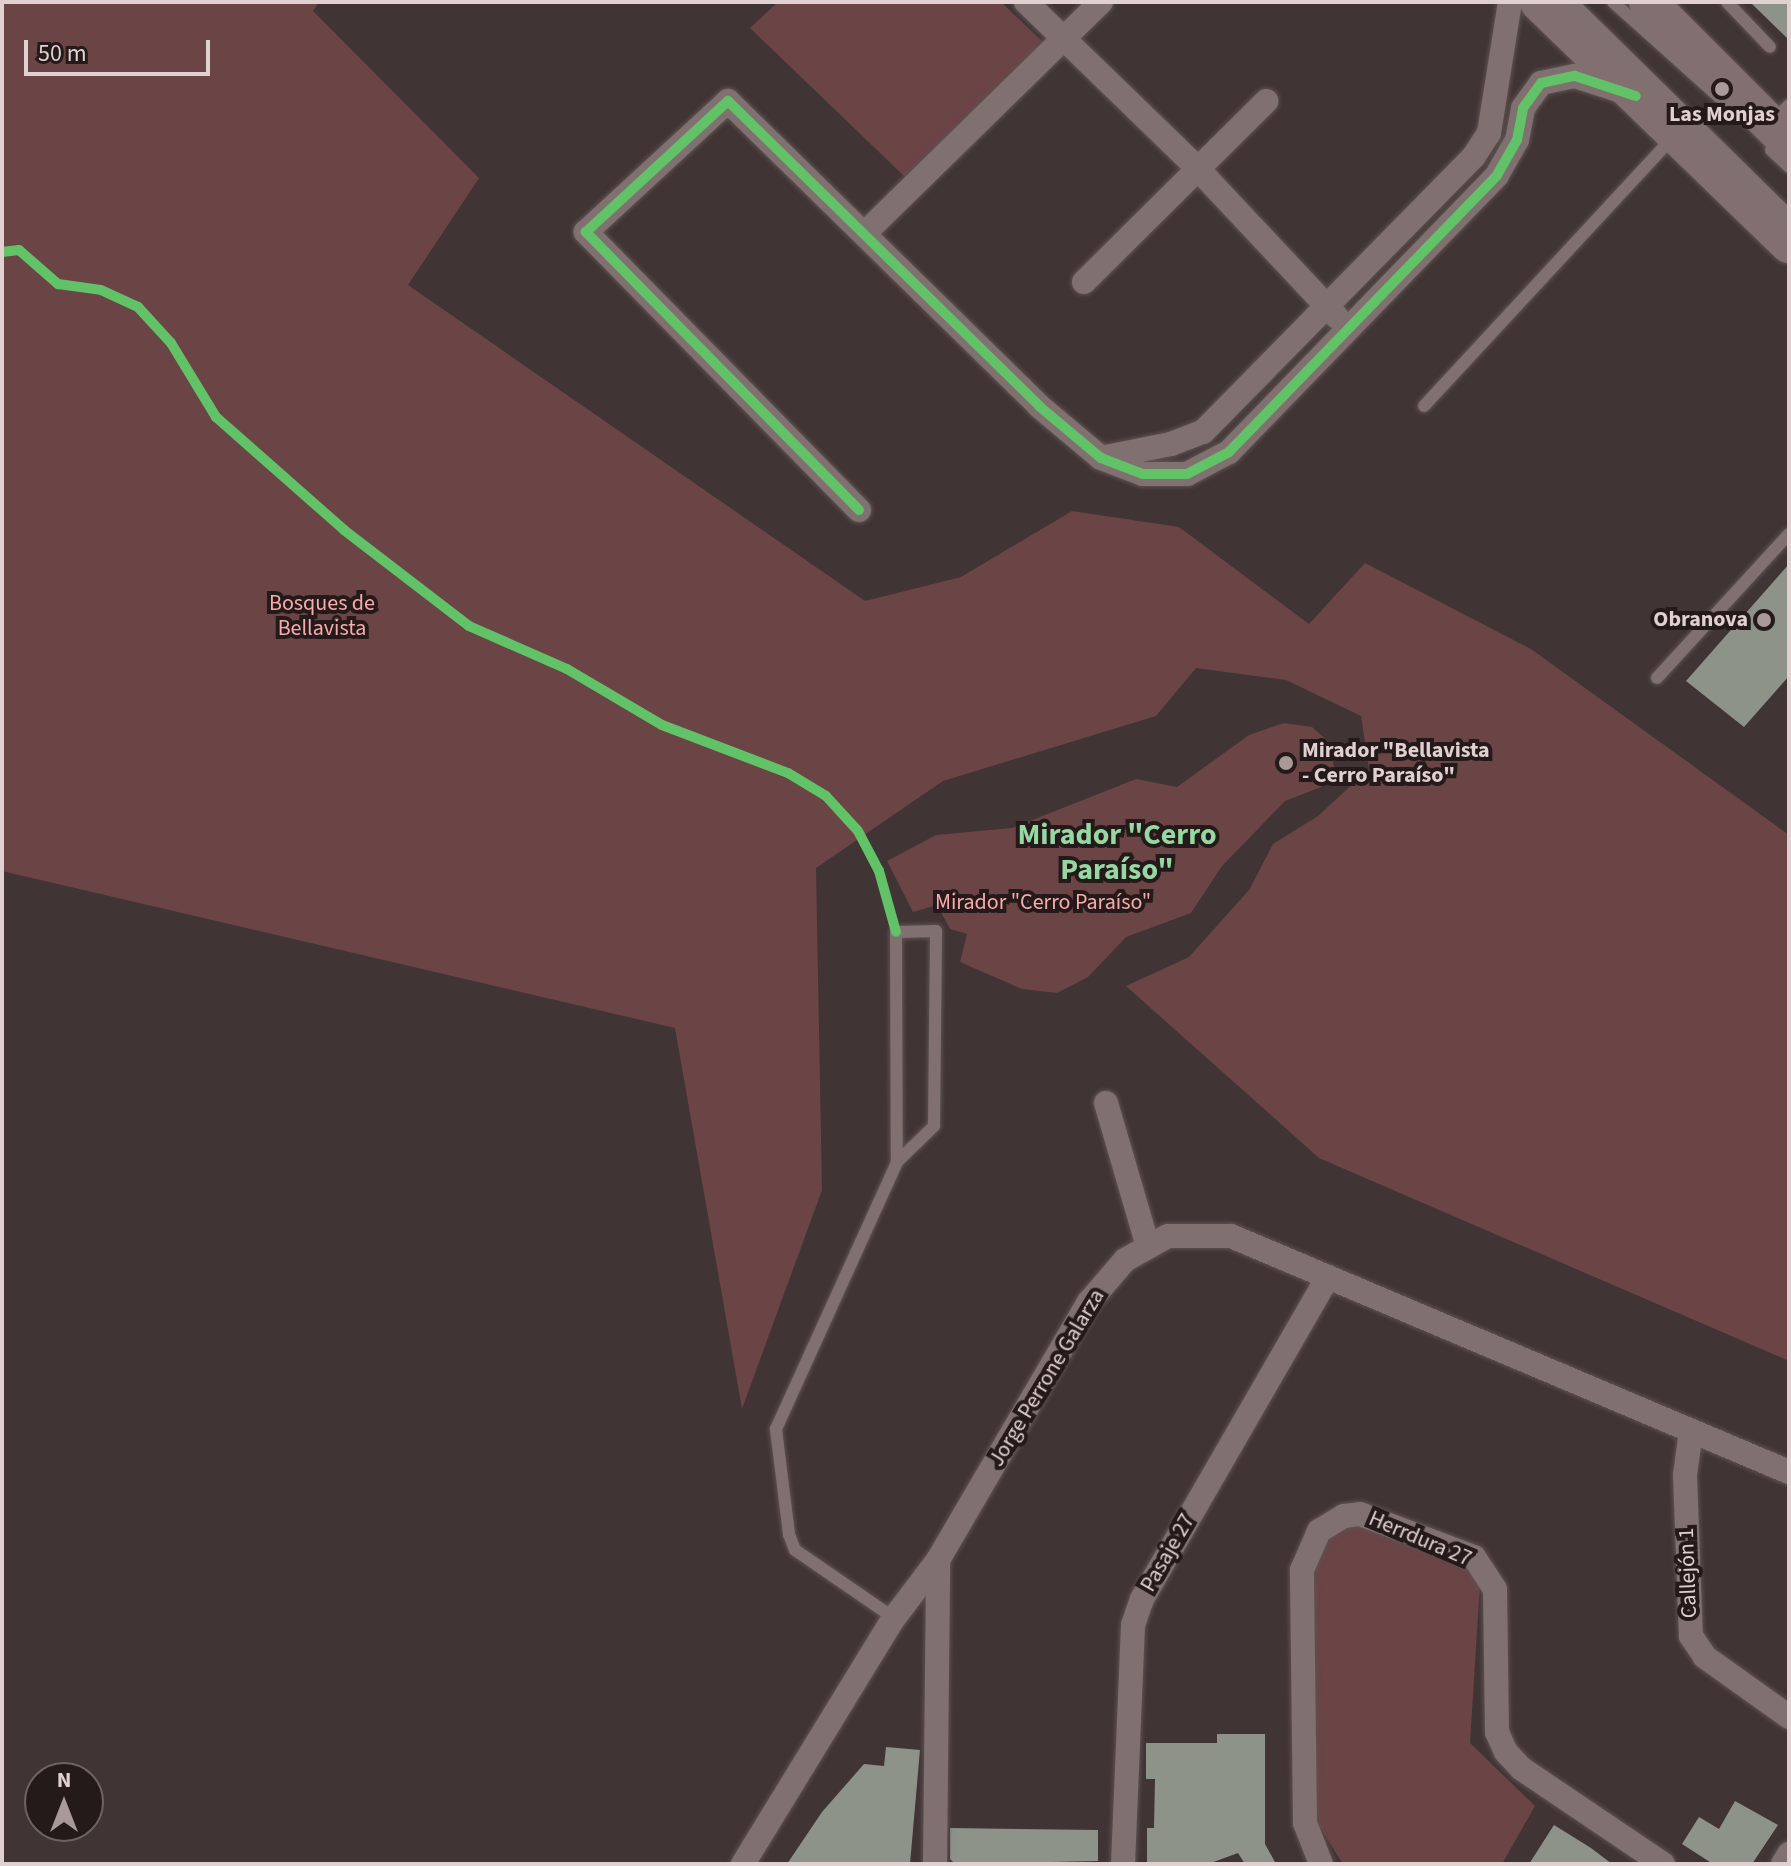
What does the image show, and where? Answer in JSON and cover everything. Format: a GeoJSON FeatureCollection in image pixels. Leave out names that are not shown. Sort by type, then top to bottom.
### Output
{"type":"FeatureCollection","features":[{"type":"Feature","properties":{"kind":"main road"},"geometry":{"type":"LineString","coordinates":[[1539,2],[1789,244]]}},
{"type":"Feature","properties":{"kind":"main road"},"geometry":{"type":"LineString","coordinates":[[1648,2],[1777,127]]}},
{"type":"Feature","properties":{"kind":"street"},"geometry":{"type":"LineString","coordinates":[[1026,2],[1197,168],[1346,328]]}},
{"type":"Feature","properties":{"kind":"street"},"geometry":{"type":"LineString","coordinates":[[866,232],[1101,2]]}},
{"type":"Feature","properties":{"kind":"street"},"geometry":{"type":"LineString","coordinates":[[1101,458],[1203,432],[1484,146],[1510,2]]}},
{"type":"Feature","properties":{"kind":"street"},"geometry":{"type":"LineString","coordinates":[[859,510],[586,232],[728,101],[866,232],[1039,406],[1101,458],[1143,474],[1187,474],[1229,452],[1497,175],[1517,140],[1523,108],[1541,83],[1575,76],[1636,96]]}},
{"type":"Feature","properties":{"kind":"street"},"geometry":{"type":"LineString","coordinates":[[1084,282],[1266,101]]}},
{"type":"Feature","properties":{"kind":"street"},"geometry":{"type":"LineString","coordinates":[[1106,1103],[1147,1243]]}},
{"type":"Feature","properties":{"kind":"street","name":"Jorge Perrone Galarza"},"geometry":{"type":"LineString","coordinates":[[743,1864],[894,1618],[938,1560],[1089,1302],[1125,1260],[1147,1243],[1168,1236],[1211,1232],[1328,1277],[1789,1472]]}},
{"type":"Feature","properties":{"kind":"street","name":"Pasaje 27"},"geometry":{"type":"LineString","coordinates":[[1123,1864],[1133,1625],[1142,1599],[1328,1277]]}},
{"type":"Feature","properties":{"kind":"street","name":"Callejón 1"},"geometry":{"type":"LineString","coordinates":[[1691,1431],[1685,1475],[1691,1636],[1705,1657],[1789,1717]]}},
{"type":"Feature","properties":{"kind":"street","name":"Herrdura 27"},"geometry":{"type":"LineString","coordinates":[[1321,1864],[1305,1823],[1302,1570],[1319,1531],[1344,1516],[1360,1514],[1474,1557],[1495,1589],[1497,1732],[1506,1752],[1522,1769],[1663,1864]]}},
{"type":"Feature","properties":{"kind":"street"},"geometry":{"type":"LineString","coordinates":[[935,1864],[938,1560]]}},
{"type":"Feature","properties":{"kind":"street"},"geometry":{"type":"LineString","coordinates":[[1783,1864],[1789,1854]]}},
{"type":"Feature","properties":{"kind":"lane"},"geometry":{"type":"LineString","coordinates":[[1572,2],[1789,215]]}},
{"type":"Feature","properties":{"kind":"lane"},"geometry":{"type":"LineString","coordinates":[[1613,2],[1729,107]]}},
{"type":"Feature","properties":{"kind":"lane"},"geometry":{"type":"LineString","coordinates":[[1727,2],[1770,47]]}},
{"type":"Feature","properties":{"kind":"lane"},"geometry":{"type":"LineString","coordinates":[[1777,127],[1789,167]]}},
{"type":"Feature","properties":{"kind":"lane"},"geometry":{"type":"LineString","coordinates":[[1424,406],[1676,134]]}},
{"type":"Feature","properties":{"kind":"lane"},"geometry":{"type":"LineString","coordinates":[[1657,678],[1789,534]]}},
{"type":"Feature","properties":{"kind":"lane"},"geometry":{"type":"LineString","coordinates":[[894,1618],[795,1550],[776,1448],[784,1406],[897,1162],[934,1126],[936,931],[896,932],[897,1162]]}},
{"type":"Feature","properties":{"kind":"green space","name":"Bosques de Bellavista"},"geometry":{"type":"Polygon","coordinates":[[[2,2],[319,2],[313,11],[479,178],[408,285],[865,601],[961,577],[1072,511],[1179,527],[1309,624],[1365,563],[1531,649],[1789,835],[1789,1361],[1319,1158],[1126,986],[1189,957],[1249,890],[1273,844],[1318,816],[1369,769],[1361,716],[1286,680],[1196,668],[1156,716],[943,781],[816,868],[822,1190],[742,1409],[675,1028],[2,871],[2,2]]]}},
{"type":"Feature","properties":{"kind":"green space"},"geometry":{"type":"Polygon","coordinates":[[[778,2],[1001,2],[1043,42],[905,177],[750,28],[778,2]]]}},
{"type":"Feature","properties":{"kind":"green space","name":"Mirador \"Cerro Paraíso\""},"geometry":{"type":"Polygon","coordinates":[[[1284,723],[1312,727],[1329,742],[1334,767],[1321,787],[1285,801],[1222,866],[1191,913],[1126,937],[1088,977],[1057,993],[1022,989],[960,962],[967,934],[950,929],[937,905],[913,912],[887,861],[936,835],[1012,828],[1136,779],[1177,787],[1249,735],[1284,723]]]}},
{"type":"Feature","properties":{"kind":"green space"},"geometry":{"type":"Polygon","coordinates":[[[1360,1523],[1467,1564],[1480,1584],[1470,1743],[1535,1806],[1502,1864],[1343,1864],[1315,1820],[1306,1576],[1327,1537],[1360,1523]]]}},
{"type":"Feature","properties":{"kind":"building"},"geometry":{"type":"Polygon","coordinates":[[[1750,2],[1789,2],[1789,40],[1750,2]]]}},
{"type":"Feature","properties":{"kind":"building","name":"Obranova"},"geometry":{"type":"Polygon","coordinates":[[[1789,564],[1789,676],[1744,727],[1686,681],[1789,564]]]}},
{"type":"Feature","properties":{"kind":"building"},"geometry":{"type":"Polygon","coordinates":[[[1217,1734],[1265,1734],[1265,1844],[1276,1864],[1245,1864],[1238,1853],[1208,1864],[1147,1864],[1147,1828],[1154,1828],[1155,1779],[1146,1779],[1146,1743],[1217,1743],[1217,1734]]]}},
{"type":"Feature","properties":{"kind":"building"},"geometry":{"type":"Polygon","coordinates":[[[886,1747],[920,1750],[910,1864],[787,1864],[822,1812],[864,1764],[884,1766],[886,1747]]]}},
{"type":"Feature","properties":{"kind":"building"},"geometry":{"type":"Polygon","coordinates":[[[1735,1801],[1778,1825],[1752,1864],[1713,1864],[1682,1844],[1699,1817],[1719,1829],[1735,1801]]]}},
{"type":"Feature","properties":{"kind":"building"},"geometry":{"type":"Polygon","coordinates":[[[1554,1825],[1591,1848],[1612,1864],[1529,1864],[1554,1825]]]}},
{"type":"Feature","properties":{"kind":"building"},"geometry":{"type":"Polygon","coordinates":[[[950,1828],[1098,1830],[1098,1861],[955,1864],[950,1859],[950,1828]]]}},
{"type":"Feature","properties":{"kind":"cycle path"},"geometry":{"type":"LineString","coordinates":[[859,510],[586,232],[728,101],[1039,406],[1101,458],[1143,474],[1187,474],[1229,452],[1497,175],[1517,140],[1523,108],[1541,83],[1575,76],[1636,96]]}},
{"type":"Feature","properties":{"kind":"cycle path"},"geometry":{"type":"LineString","coordinates":[[2,252],[19,250],[58,284],[101,290],[138,307],[171,343],[216,417],[344,530],[469,626],[567,669],[662,725],[788,773],[826,796],[858,831],[879,871],[896,932]]}},
{"type":"Feature","properties":{"kind":"place","name":"Las Monjas"},"geometry":{"type":"Point","coordinates":[1722,89]}},
{"type":"Feature","properties":{"kind":"place","name":"Obranova"},"geometry":{"type":"Point","coordinates":[1764,620]}},
{"type":"Feature","properties":{"kind":"place","name":"Mirador \"Bellavista - Cerro Paraíso\""},"geometry":{"type":"Point","coordinates":[1286,763]}},
{"type":"Feature","properties":{"kind":"district","name":"Mirador \"Cerro Paraíso\""},"geometry":{"type":"Point","coordinates":[1117,852]}}]}
